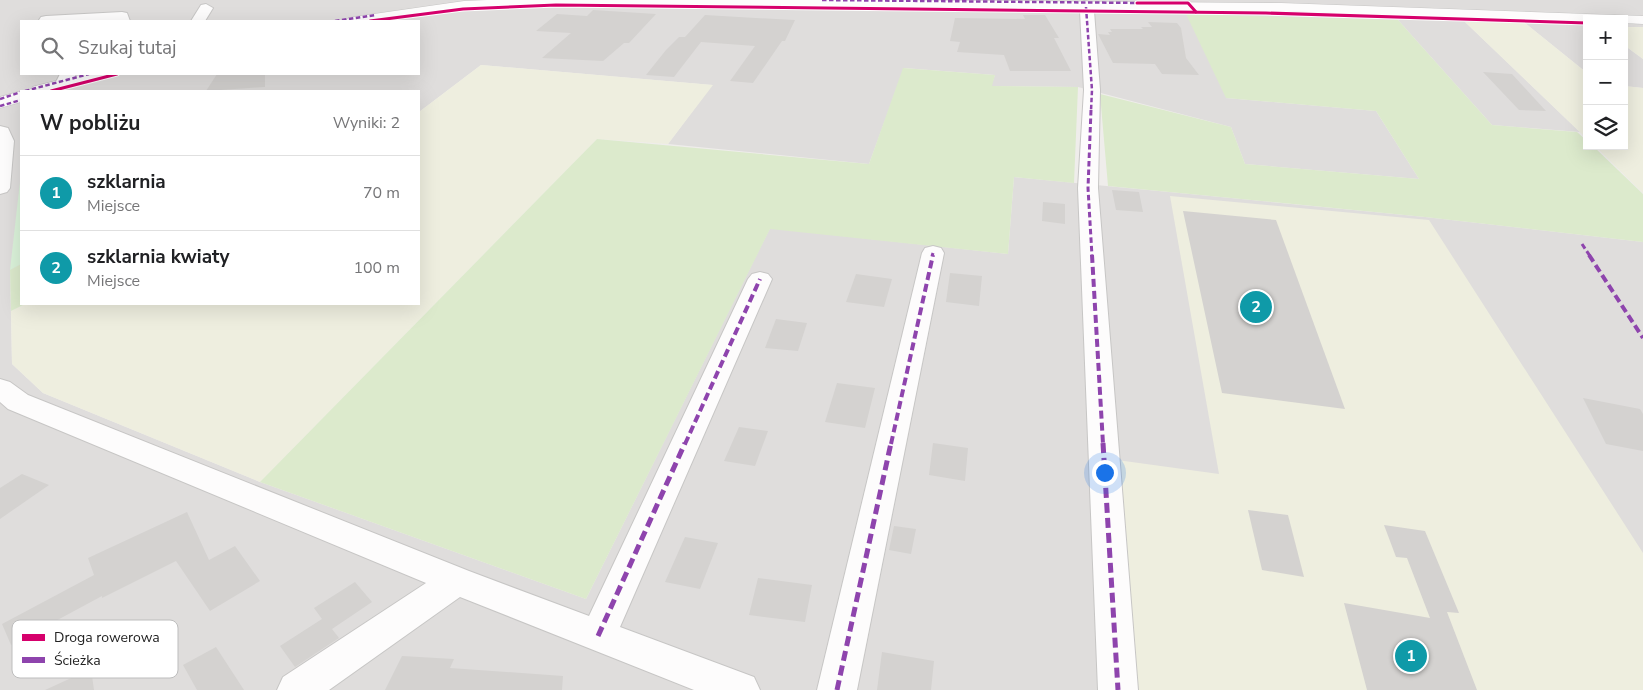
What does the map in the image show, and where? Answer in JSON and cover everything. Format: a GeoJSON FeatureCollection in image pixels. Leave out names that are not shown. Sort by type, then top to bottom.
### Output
{"type":"FeatureCollection","features":[{"type":"Feature","properties":{"kind":"street"},"geometry":{"type":"LineString","coordinates":[[360,20],[447,7],[527,2],[1281,7],[1583,18]]}},
{"type":"Feature","properties":{"kind":"street"},"geometry":{"type":"LineString","coordinates":[[1084,5],[1087,10],[1092,90],[1088,188],[1118,690]]}},
{"type":"Feature","properties":{"kind":"street"},"geometry":{"type":"LineString","coordinates":[[199,20],[206,8]]}},
{"type":"Feature","properties":{"kind":"street"},"geometry":{"type":"LineString","coordinates":[[46,20],[122,16],[123,20]]}},
{"type":"Feature","properties":{"kind":"street"},"geometry":{"type":"LineString","coordinates":[[1628,19],[1643,20]]}},
{"type":"Feature","properties":{"kind":"street"},"geometry":{"type":"LineString","coordinates":[[40,90],[65,79],[95,75]]}},
{"type":"Feature","properties":{"kind":"street"},"geometry":{"type":"LineString","coordinates":[[0,103],[20,96]]}},
{"type":"Feature","properties":{"kind":"street"},"geometry":{"type":"LineString","coordinates":[[0,131],[5,141],[0,188]]}},
{"type":"Feature","properties":{"kind":"street"},"geometry":{"type":"LineString","coordinates":[[837,690],[933,253]]}},
{"type":"Feature","properties":{"kind":"street"},"geometry":{"type":"LineString","coordinates":[[598,636],[760,279]]}},
{"type":"Feature","properties":{"kind":"street"},"geometry":{"type":"LineString","coordinates":[[0,388],[18,402],[457,581],[740,690]]}},
{"type":"Feature","properties":{"kind":"street"},"geometry":{"type":"LineString","coordinates":[[297,690],[457,581]]}},
{"type":"Feature","properties":{"kind":"shaded area"},"geometry":{"type":"Polygon","coordinates":[[[0,0],[1643,0],[1643,27],[1628,27],[1628,15],[1583,15],[1583,70],[1525,23],[1465,22],[1580,132],[1492,125],[1398,20],[1226,98],[1376,111],[1419,179],[1245,164],[1231,127],[1078,87],[991,86],[995,75],[904,68],[869,164],[668,144],[712,85],[481,65],[420,111],[420,90],[20,90],[20,265],[10,271],[12,364],[43,393],[260,482],[586,599],[770,228],[1008,254],[1014,177],[1425,217],[1643,242],[1643,690],[0,690],[0,0]]]}},
{"type":"Feature","properties":{"kind":"shaded area"},"geometry":{"type":"Polygon","coordinates":[[[1465,22],[1525,23],[1583,70],[1583,135],[1465,22]]]}},
{"type":"Feature","properties":{"kind":"shaded area"},"geometry":{"type":"Polygon","coordinates":[[[1628,27],[1643,27],[1643,59],[1628,48],[1628,27]]]}},
{"type":"Feature","properties":{"kind":"shaded area"},"geometry":{"type":"Polygon","coordinates":[[[1628,48],[1643,59],[1643,88],[1628,86],[1628,48]]]}},
{"type":"Feature","properties":{"kind":"shaded area"},"geometry":{"type":"Polygon","coordinates":[[[481,65],[713,85],[668,144],[597,139],[260,482],[43,393],[12,364],[11,311],[23,305],[420,305],[420,111],[481,65]]]}},
{"type":"Feature","properties":{"kind":"shaded area"},"geometry":{"type":"Polygon","coordinates":[[[1628,86],[1643,88],[1643,193],[1599,150],[1628,150],[1628,86]]]}},
{"type":"Feature","properties":{"kind":"shaded area"},"geometry":{"type":"Polygon","coordinates":[[[1170,196],[1429,220],[1643,553],[1643,690],[1135,690],[1117,460],[1219,474],[1170,196]]]}},
{"type":"Feature","properties":{"kind":"green space"},"geometry":{"type":"Polygon","coordinates":[[[1186,14],[1398,20],[1492,125],[1577,132],[1583,137],[1583,150],[1597,150],[1643,194],[1643,242],[1425,217],[1108,186],[1100,94],[1231,127],[1245,164],[1419,179],[1376,111],[1226,98],[1186,14]]]}},
{"type":"Feature","properties":{"kind":"green space"},"geometry":{"type":"Polygon","coordinates":[[[903,68],[995,75],[992,86],[1078,87],[1074,183],[1014,177],[1008,254],[770,229],[586,599],[260,482],[597,139],[869,164],[903,68]]]}},
{"type":"Feature","properties":{"kind":"green space"},"geometry":{"type":"Polygon","coordinates":[[[20,182],[20,265],[10,270],[20,182]]]}},
{"type":"Feature","properties":{"kind":"green space"},"geometry":{"type":"Polygon","coordinates":[[[20,265],[20,305],[23,305],[11,311],[10,270],[20,265]]]}},
{"type":"Feature","properties":{"kind":"building"},"geometry":{"type":"Polygon","coordinates":[[[593,10],[656,14],[629,43],[624,43],[603,61],[542,58],[571,33],[536,31],[557,14],[587,16],[593,10]]]}},
{"type":"Feature","properties":{"kind":"building"},"geometry":{"type":"Polygon","coordinates":[[[705,15],[795,20],[785,41],[782,41],[753,83],[730,81],[755,46],[701,42],[674,77],[646,75],[666,50],[679,37],[685,37],[705,15]]]}},
{"type":"Feature","properties":{"kind":"building"},"geometry":{"type":"Polygon","coordinates":[[[1023,15],[1045,15],[1059,38],[1054,38],[1071,71],[1010,71],[1004,55],[957,52],[960,42],[950,41],[955,18],[1025,19],[1023,15]]]}},
{"type":"Feature","properties":{"kind":"building"},"geometry":{"type":"Polygon","coordinates":[[[1148,22],[1177,23],[1181,28],[1186,58],[1199,75],[1162,74],[1155,64],[1113,63],[1098,34],[1110,35],[1108,32],[1112,32],[1110,29],[1143,29],[1141,27],[1152,27],[1148,22]]]}},
{"type":"Feature","properties":{"kind":"building"},"geometry":{"type":"Polygon","coordinates":[[[1483,72],[1512,74],[1546,111],[1519,110],[1483,72]]]}},
{"type":"Feature","properties":{"kind":"building"},"geometry":{"type":"Polygon","coordinates":[[[216,75],[265,75],[265,87],[207,90],[216,75]]]}},
{"type":"Feature","properties":{"kind":"building"},"geometry":{"type":"Polygon","coordinates":[[[1112,190],[1139,192],[1143,212],[1116,210],[1112,190]]]}},
{"type":"Feature","properties":{"kind":"building"},"geometry":{"type":"Polygon","coordinates":[[[1043,202],[1065,204],[1065,224],[1042,221],[1043,202]]]}},
{"type":"Feature","properties":{"kind":"building"},"geometry":{"type":"Polygon","coordinates":[[[1183,211],[1276,220],[1345,409],[1222,393],[1183,211]]]}},
{"type":"Feature","properties":{"kind":"building"},"geometry":{"type":"Polygon","coordinates":[[[950,273],[982,276],[979,306],[946,302],[950,273]]]}},
{"type":"Feature","properties":{"kind":"building"},"geometry":{"type":"Polygon","coordinates":[[[856,274],[892,279],[884,307],[846,302],[856,274]]]}},
{"type":"Feature","properties":{"kind":"building"},"geometry":{"type":"Polygon","coordinates":[[[776,319],[807,323],[798,351],[765,348],[776,319]]]}},
{"type":"Feature","properties":{"kind":"building"},"geometry":{"type":"Polygon","coordinates":[[[837,383],[875,388],[865,428],[825,422],[837,383]]]}},
{"type":"Feature","properties":{"kind":"building"},"geometry":{"type":"Polygon","coordinates":[[[1583,398],[1640,409],[1643,414],[1643,451],[1606,444],[1583,398]]]}},
{"type":"Feature","properties":{"kind":"building"},"geometry":{"type":"Polygon","coordinates":[[[739,427],[768,431],[755,466],[724,461],[739,427]]]}},
{"type":"Feature","properties":{"kind":"building"},"geometry":{"type":"Polygon","coordinates":[[[933,443],[968,448],[965,481],[929,475],[933,443]]]}},
{"type":"Feature","properties":{"kind":"building"},"geometry":{"type":"Polygon","coordinates":[[[22,474],[49,485],[0,519],[0,488],[22,474]]]}},
{"type":"Feature","properties":{"kind":"building"},"geometry":{"type":"Polygon","coordinates":[[[1248,510],[1288,515],[1304,577],[1262,570],[1248,510]]]}},
{"type":"Feature","properties":{"kind":"building"},"geometry":{"type":"Polygon","coordinates":[[[187,512],[209,560],[235,546],[260,581],[210,611],[176,561],[102,598],[102,596],[57,620],[12,620],[11,645],[2,624],[94,575],[88,558],[187,512]]]}},
{"type":"Feature","properties":{"kind":"building"},"geometry":{"type":"Polygon","coordinates":[[[1384,525],[1425,531],[1459,613],[1447,612],[1477,690],[1367,690],[1344,603],[1430,618],[1407,558],[1396,557],[1384,525]]]}},
{"type":"Feature","properties":{"kind":"building"},"geometry":{"type":"Polygon","coordinates":[[[894,526],[916,529],[911,554],[889,550],[894,526]]]}},
{"type":"Feature","properties":{"kind":"building"},"geometry":{"type":"Polygon","coordinates":[[[685,537],[718,543],[700,589],[665,582],[685,537]]]}},
{"type":"Feature","properties":{"kind":"building"},"geometry":{"type":"Polygon","coordinates":[[[758,578],[812,585],[805,622],[749,615],[758,578]]]}},
{"type":"Feature","properties":{"kind":"building"},"geometry":{"type":"Polygon","coordinates":[[[355,582],[372,602],[332,629],[339,638],[295,667],[280,646],[322,619],[314,608],[355,582]]]}},
{"type":"Feature","properties":{"kind":"building"},"geometry":{"type":"Polygon","coordinates":[[[216,647],[244,690],[197,690],[183,665],[216,647]]]}},
{"type":"Feature","properties":{"kind":"building"},"geometry":{"type":"Polygon","coordinates":[[[882,652],[934,661],[931,690],[877,690],[882,652]]]}},
{"type":"Feature","properties":{"kind":"building"},"geometry":{"type":"Polygon","coordinates":[[[402,656],[454,659],[450,668],[563,676],[562,690],[385,690],[402,656]]]}},
{"type":"Feature","properties":{"kind":"building"},"geometry":{"type":"Polygon","coordinates":[[[71,678],[92,678],[94,690],[45,690],[71,678]]]}},
{"type":"Feature","properties":{"kind":"marked path"},"geometry":{"type":"LineString","coordinates":[[822,0],[1142,3]]}},
{"type":"Feature","properties":{"kind":"marked path"},"geometry":{"type":"LineString","coordinates":[[1086,7],[1092,90],[1088,188],[1118,690]]}},
{"type":"Feature","properties":{"kind":"marked path"},"geometry":{"type":"LineString","coordinates":[[342,20],[376,15]]}},
{"type":"Feature","properties":{"kind":"marked path"},"geometry":{"type":"LineString","coordinates":[[29,90],[85,75]]}},
{"type":"Feature","properties":{"kind":"marked path"},"geometry":{"type":"LineString","coordinates":[[0,99],[20,92]]}},
{"type":"Feature","properties":{"kind":"marked path"},"geometry":{"type":"LineString","coordinates":[[0,106],[20,100]]}},
{"type":"Feature","properties":{"kind":"marked path"},"geometry":{"type":"LineString","coordinates":[[1582,244],[1643,338]]}},
{"type":"Feature","properties":{"kind":"marked path"},"geometry":{"type":"LineString","coordinates":[[837,690],[933,253]]}},
{"type":"Feature","properties":{"kind":"marked path"},"geometry":{"type":"LineString","coordinates":[[598,636],[760,279]]}},
{"type":"Feature","properties":{"kind":"cycle path"},"geometry":{"type":"LineString","coordinates":[[1137,3],[1188,3],[1196,12]]}},
{"type":"Feature","properties":{"kind":"cycle path"},"geometry":{"type":"LineString","coordinates":[[378,20],[463,9],[556,5],[1266,13],[1583,23]]}},
{"type":"Feature","properties":{"kind":"cycle path"},"geometry":{"type":"LineString","coordinates":[[55,90],[113,75]]}},
{"type":"Feature","properties":{"kind":"place","name":"szklarnia kwiaty"},"geometry":{"type":"Point","coordinates":[1256,307]}},
{"type":"Feature","properties":{"kind":"place","name":"szklarnia"},"geometry":{"type":"Point","coordinates":[1411,656]}}]}
